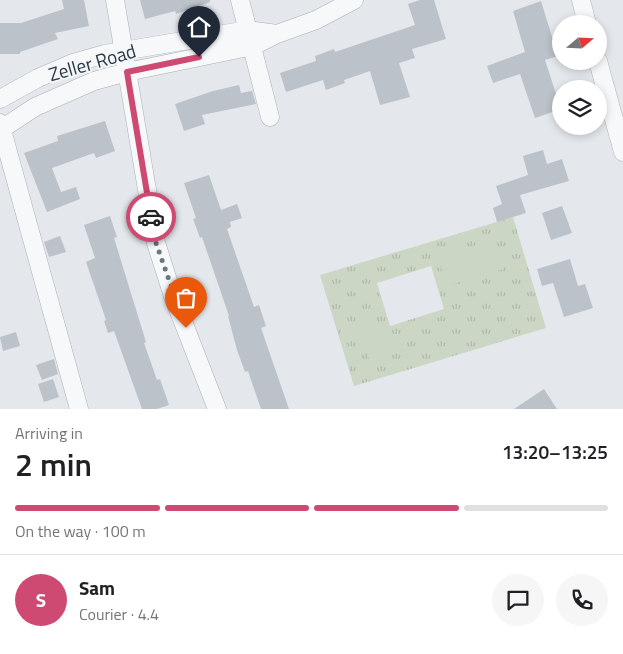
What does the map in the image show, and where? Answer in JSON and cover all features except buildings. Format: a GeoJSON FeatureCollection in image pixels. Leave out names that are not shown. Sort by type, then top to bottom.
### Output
{"type":"FeatureCollection","features":[{"type":"Feature","properties":{"kind":"street"},"geometry":{"type":"LineString","coordinates":[[115,0],[156,243],[173,296],[217,409]]}},
{"type":"Feature","properties":{"kind":"street"},"geometry":{"type":"LineString","coordinates":[[240,0],[270,117]]}},
{"type":"Feature","properties":{"kind":"street","name":"Zeller Road"},"geometry":{"type":"LineString","coordinates":[[0,99],[38,78],[73,63],[123,50],[277,34],[316,20],[354,0]]}},
{"type":"Feature","properties":{"kind":"street"},"geometry":{"type":"LineString","coordinates":[[581,0],[585,15]]}},
{"type":"Feature","properties":{"kind":"street","name":"Zeller Road"},"geometry":{"type":"LineString","coordinates":[[1,127],[66,92],[127,72],[250,38]]}},
{"type":"Feature","properties":{"kind":"street"},"geometry":{"type":"LineString","coordinates":[[600,70],[623,152]]}},
{"type":"Feature","properties":{"kind":"street"},"geometry":{"type":"LineString","coordinates":[[1,127],[79,409]]}},
{"type":"Feature","properties":{"kind":"green space"},"geometry":{"type":"Polygon","coordinates":[[[513,217],[546,328],[354,386],[320,275],[513,217]],[[431,266],[377,283],[390,326],[444,309],[431,266]]]}},
{"type":"Feature","properties":{"kind":"green space"},"geometry":{"type":"Polygon","coordinates":[[[496,239],[504,269],[446,286],[438,257],[496,239]]]}},
{"type":"Feature","properties":{"kind":"green space"},"geometry":{"type":"Polygon","coordinates":[[[382,323],[391,352],[369,359],[359,330],[382,323]]]}},
{"type":"Feature","properties":{"kind":"way so far"},"geometry":{"type":"LineString","coordinates":[[151,217],[156,243],[173,296],[186,328]]}},
{"type":"Feature","properties":{"kind":"route"},"geometry":{"type":"LineString","coordinates":[[151,217],[127,72],[199,57]]}}]}
